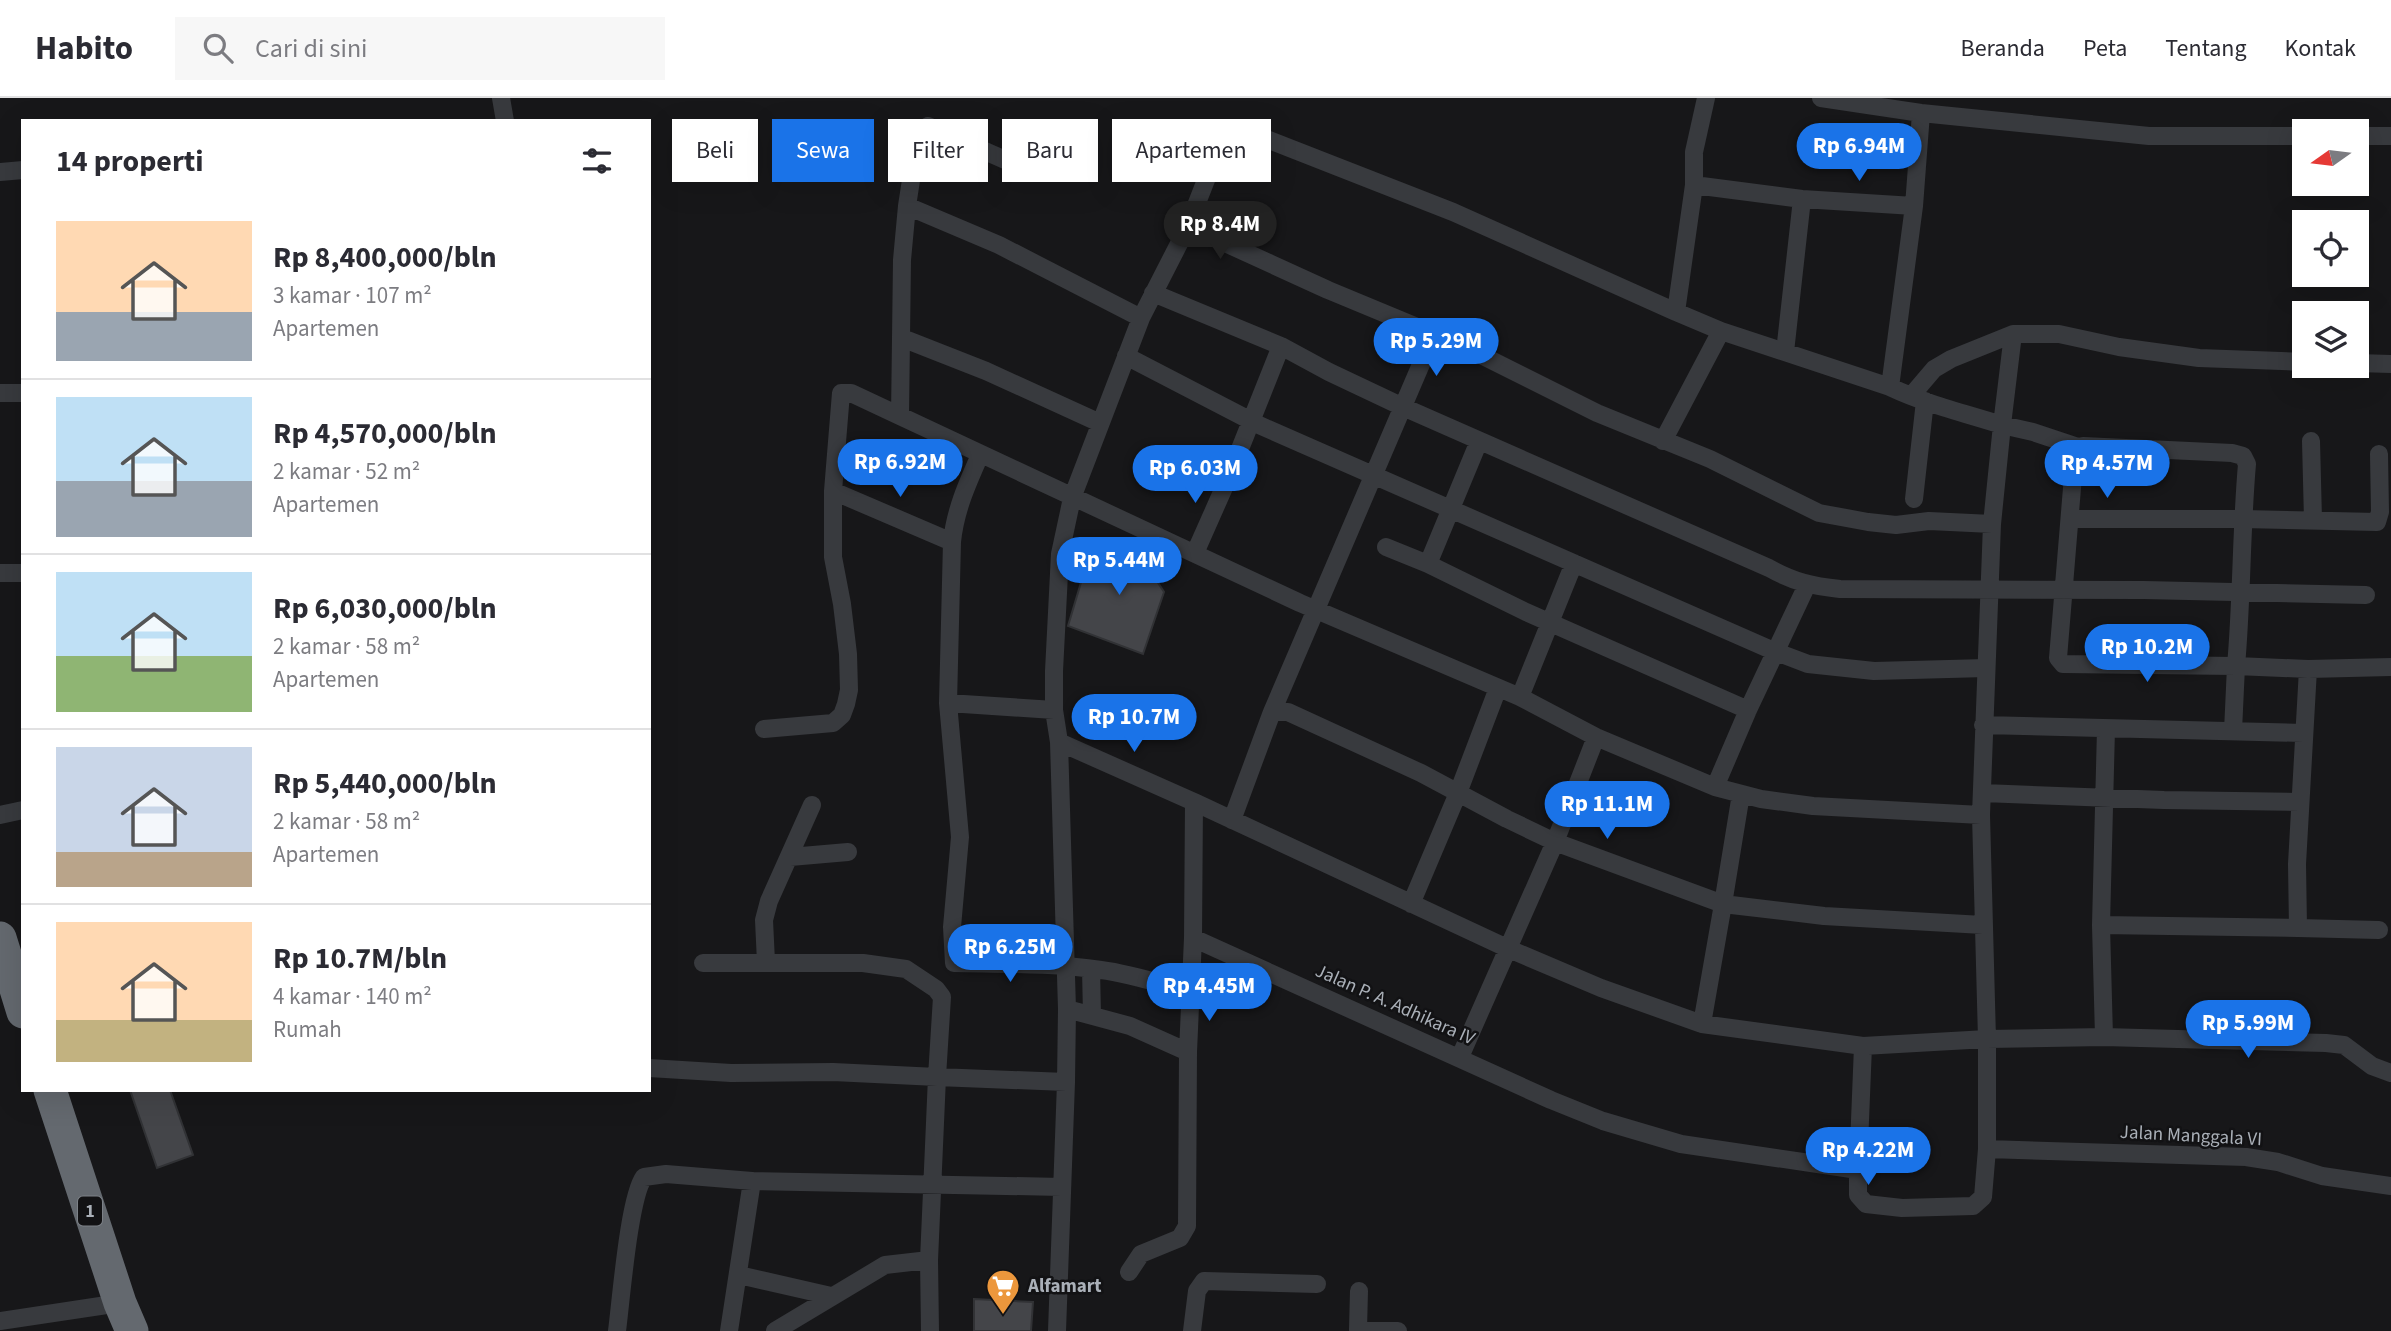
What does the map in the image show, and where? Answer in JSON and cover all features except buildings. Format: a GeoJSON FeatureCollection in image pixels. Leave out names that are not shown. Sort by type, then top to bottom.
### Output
{"type":"FeatureCollection","features":[{"type":"Feature","properties":{"kind":"highway"},"geometry":{"type":"LineString","coordinates":[[10,954],[21,1003]]}},
{"type":"Feature","properties":{"kind":"highway","name":"1"},"geometry":{"type":"LineString","coordinates":[[51,1092],[126,1317]]}},
{"type":"Feature","properties":{"kind":"street"},"geometry":{"type":"LineString","coordinates":[[501,98],[505,119]]}},
{"type":"Feature","properties":{"kind":"street"},"geometry":{"type":"LineString","coordinates":[[1676,312],[1694,185],[1694,152],[1706,98]]}},
{"type":"Feature","properties":{"kind":"street"},"geometry":{"type":"LineString","coordinates":[[1821,98],[1921,113],[2148,136],[2292,136]]}},
{"type":"Feature","properties":{"kind":"street"},"geometry":{"type":"LineString","coordinates":[[1890,387],[1914,206],[1921,113]]}},
{"type":"Feature","properties":{"kind":"street"},"geometry":{"type":"LineString","coordinates":[[900,416],[902,260],[918,135],[928,126],[1002,159]]}},
{"type":"Feature","properties":{"kind":"street"},"geometry":{"type":"LineString","coordinates":[[1057,1331],[1067,1009],[1059,742],[1054,710],[1060,554],[1072,498],[1141,318],[1188,226],[1222,139],[1230,132],[1241,130],[1453,212],[1721,331],[1890,387],[1918,399],[2078,447],[2232,453],[2243,456],[2247,464],[2242,519],[2242,592],[2233,731]]}},
{"type":"Feature","properties":{"kind":"street"},"geometry":{"type":"LineString","coordinates":[[2370,136],[2391,136]]}},
{"type":"Feature","properties":{"kind":"street"},"geometry":{"type":"LineString","coordinates":[[0,172],[21,170]]}},
{"type":"Feature","properties":{"kind":"street"},"geometry":{"type":"LineString","coordinates":[[1694,185],[1802,199],[1914,206]]}},
{"type":"Feature","properties":{"kind":"street"},"geometry":{"type":"LineString","coordinates":[[1785,352],[1802,199]]}},
{"type":"Feature","properties":{"kind":"street"},"geometry":{"type":"LineString","coordinates":[[907,206],[999,245],[1141,318]]}},
{"type":"Feature","properties":{"kind":"street"},"geometry":{"type":"LineString","coordinates":[[1188,226],[1328,290],[1434,334],[1597,412],[1710,459],[1827,515],[1896,525],[1929,521],[1993,524]]}},
{"type":"Feature","properties":{"kind":"street"},"geometry":{"type":"LineString","coordinates":[[1153,293],[1281,346],[1403,407],[1622,502],[1788,579],[1807,585],[1840,589],[2242,592],[2366,596]]}},
{"type":"Feature","properties":{"kind":"street"},"geometry":{"type":"LineString","coordinates":[[1663,441],[1721,331]]}},
{"type":"Feature","properties":{"kind":"street"},"geometry":{"type":"LineString","coordinates":[[1232,820],[1272,712],[1434,334]]}},
{"type":"Feature","properties":{"kind":"street"},"geometry":{"type":"LineString","coordinates":[[1863,1046],[1858,1195],[1866,1204],[1902,1208],[1973,1206],[1983,1197],[1987,1149],[1981,815],[1983,725],[1992,589],[1993,524],[2013,334]]}},
{"type":"Feature","properties":{"kind":"street"},"geometry":{"type":"LineString","coordinates":[[1914,499],[1918,399],[1934,369],[2013,334],[2059,334],[2119,347],[2199,358],[2292,362]]}},
{"type":"Feature","properties":{"kind":"street"},"geometry":{"type":"LineString","coordinates":[[902,338],[986,371],[1100,423]]}},
{"type":"Feature","properties":{"kind":"street"},"geometry":{"type":"LineString","coordinates":[[1195,553],[1281,346]]}},
{"type":"Feature","properties":{"kind":"street"},"geometry":{"type":"LineString","coordinates":[[1126,356],[1251,421],[1808,664],[1874,671],[1986,668]]}},
{"type":"Feature","properties":{"kind":"street"},"geometry":{"type":"LineString","coordinates":[[2369,363],[2391,364],[2391,357]]}},
{"type":"Feature","properties":{"kind":"street"},"geometry":{"type":"LineString","coordinates":[[0,393],[21,393]]}},
{"type":"Feature","properties":{"kind":"street"},"geometry":{"type":"LineString","coordinates":[[764,729],[833,723],[842,715],[846,704],[849,690],[848,654],[833,557],[833,491],[841,393],[851,393],[1315,610],[1520,697],[1597,737],[1715,788],[1813,806],[1981,815]]}},
{"type":"Feature","properties":{"kind":"street"},"geometry":{"type":"LineString","coordinates":[[1427,564],[1479,441]]}},
{"type":"Feature","properties":{"kind":"street"},"geometry":{"type":"LineString","coordinates":[[2311,441],[2313,520]]}},
{"type":"Feature","properties":{"kind":"street"},"geometry":{"type":"LineString","coordinates":[[2078,447],[2073,476],[2058,658],[2063,664],[2308,669],[2391,667]]}},
{"type":"Feature","properties":{"kind":"street"},"geometry":{"type":"LineString","coordinates":[[2070,519],[2242,519],[2377,523],[2380,512],[2379,454]]}},
{"type":"Feature","properties":{"kind":"street"},"geometry":{"type":"LineString","coordinates":[[980,455],[957,511],[952,542],[948,703],[960,837],[952,927],[954,963],[1067,966],[1134,976],[1191,995]]}},
{"type":"Feature","properties":{"kind":"street"},"geometry":{"type":"LineString","coordinates":[[833,491],[952,542]]}},
{"type":"Feature","properties":{"kind":"street"},"geometry":{"type":"LineString","coordinates":[[1387,547],[1748,710]]}},
{"type":"Feature","properties":{"kind":"street"},"geometry":{"type":"LineString","coordinates":[[1520,697],[1574,563]]}},
{"type":"Feature","properties":{"kind":"street"},"geometry":{"type":"LineString","coordinates":[[0,573],[21,573]]}},
{"type":"Feature","properties":{"kind":"street"},"geometry":{"type":"LineString","coordinates":[[1715,788],[1748,710],[1807,585]]}},
{"type":"Feature","properties":{"kind":"street"},"geometry":{"type":"LineString","coordinates":[[2298,928],[2299,802],[2308,669]]}},
{"type":"Feature","properties":{"kind":"street"},"geometry":{"type":"LineString","coordinates":[[1411,904],[1458,793],[1498,688]]}},
{"type":"Feature","properties":{"kind":"street"},"geometry":{"type":"LineString","coordinates":[[948,703],[1054,710]]}},
{"type":"Feature","properties":{"kind":"street"},"geometry":{"type":"LineString","coordinates":[[1272,712],[1288,712],[1421,773],[1555,842],[1723,904],[1824,916],[1983,925]]}},
{"type":"Feature","properties":{"kind":"street"},"geometry":{"type":"LineString","coordinates":[[1983,725],[2303,733]]}},
{"type":"Feature","properties":{"kind":"street"},"geometry":{"type":"LineString","coordinates":[[2104,1037],[2101,925],[2106,729]]}},
{"type":"Feature","properties":{"kind":"street"},"geometry":{"type":"LineString","coordinates":[[1460,1057],[1555,842],[1597,737]]}},
{"type":"Feature","properties":{"kind":"street"},"geometry":{"type":"LineString","coordinates":[[1059,742],[1509,949],[1601,988],[1702,1024],[1863,1046],[1987,1039],[2104,1037],[2326,1043],[2344,1045],[2372,1066],[2391,1073]]}},
{"type":"Feature","properties":{"kind":"street"},"geometry":{"type":"LineString","coordinates":[[1983,793],[2299,802]]}},
{"type":"Feature","properties":{"kind":"street"},"geometry":{"type":"LineString","coordinates":[[1702,1024],[1741,794]]}},
{"type":"Feature","properties":{"kind":"street"},"geometry":{"type":"LineString","coordinates":[[1129,1272],[1141,1254],[1181,1238],[1187,1226],[1194,803]]}},
{"type":"Feature","properties":{"kind":"street"},"geometry":{"type":"LineString","coordinates":[[766,962],[764,920],[769,901],[812,805]]}},
{"type":"Feature","properties":{"kind":"street"},"geometry":{"type":"LineString","coordinates":[[0,816],[21,811]]}},
{"type":"Feature","properties":{"kind":"street"},"geometry":{"type":"LineString","coordinates":[[790,857],[848,852]]}},
{"type":"Feature","properties":{"kind":"street"},"geometry":{"type":"LineString","coordinates":[[2101,925],[2379,930]]}},
{"type":"Feature","properties":{"kind":"street","name":"Jalan P. A. Adhikara IV"},"geometry":{"type":"LineString","coordinates":[[1193,938],[1603,1121],[1681,1144],[1858,1170]]}},
{"type":"Feature","properties":{"kind":"street"},"geometry":{"type":"LineString","coordinates":[[703,963],[863,963],[906,970],[936,989],[942,997],[929,1260],[930,1331]]}},
{"type":"Feature","properties":{"kind":"street"},"geometry":{"type":"LineString","coordinates":[[1091,971],[1092,1013]]}},
{"type":"Feature","properties":{"kind":"street"},"geometry":{"type":"LineString","coordinates":[[1067,1009],[1092,1013],[1188,1049]]}},
{"type":"Feature","properties":{"kind":"street"},"geometry":{"type":"LineString","coordinates":[[651,1068],[731,1073],[833,1072],[1066,1082]]}},
{"type":"Feature","properties":{"kind":"street","name":"Jalan Manggala VI"},"geometry":{"type":"LineString","coordinates":[[1987,1149],[2246,1157],[2278,1162],[2322,1176],[2391,1186]]}},
{"type":"Feature","properties":{"kind":"street"},"geometry":{"type":"LineString","coordinates":[[617,1331],[634,1205],[639,1183],[644,1177],[666,1174],[752,1181],[1062,1187]]}},
{"type":"Feature","properties":{"kind":"street"},"geometry":{"type":"LineString","coordinates":[[729,1331],[752,1181]]}},
{"type":"Feature","properties":{"kind":"street"},"geometry":{"type":"LineString","coordinates":[[775,1331],[885,1265],[929,1260]]}},
{"type":"Feature","properties":{"kind":"street"},"geometry":{"type":"LineString","coordinates":[[739,1275],[831,1296]]}},
{"type":"Feature","properties":{"kind":"street"},"geometry":{"type":"LineString","coordinates":[[1192,1331],[1197,1291],[1204,1281],[1317,1284]]}},
{"type":"Feature","properties":{"kind":"street"},"geometry":{"type":"LineString","coordinates":[[1359,1291],[1358,1330],[1398,1331]]}},
{"type":"Feature","properties":{"kind":"street"},"geometry":{"type":"LineString","coordinates":[[0,1321],[126,1317]]}},
{"type":"Feature","properties":{"kind":"place","name":"Alfamart"},"geometry":{"type":"Point","coordinates":[1003,1316]}}]}
